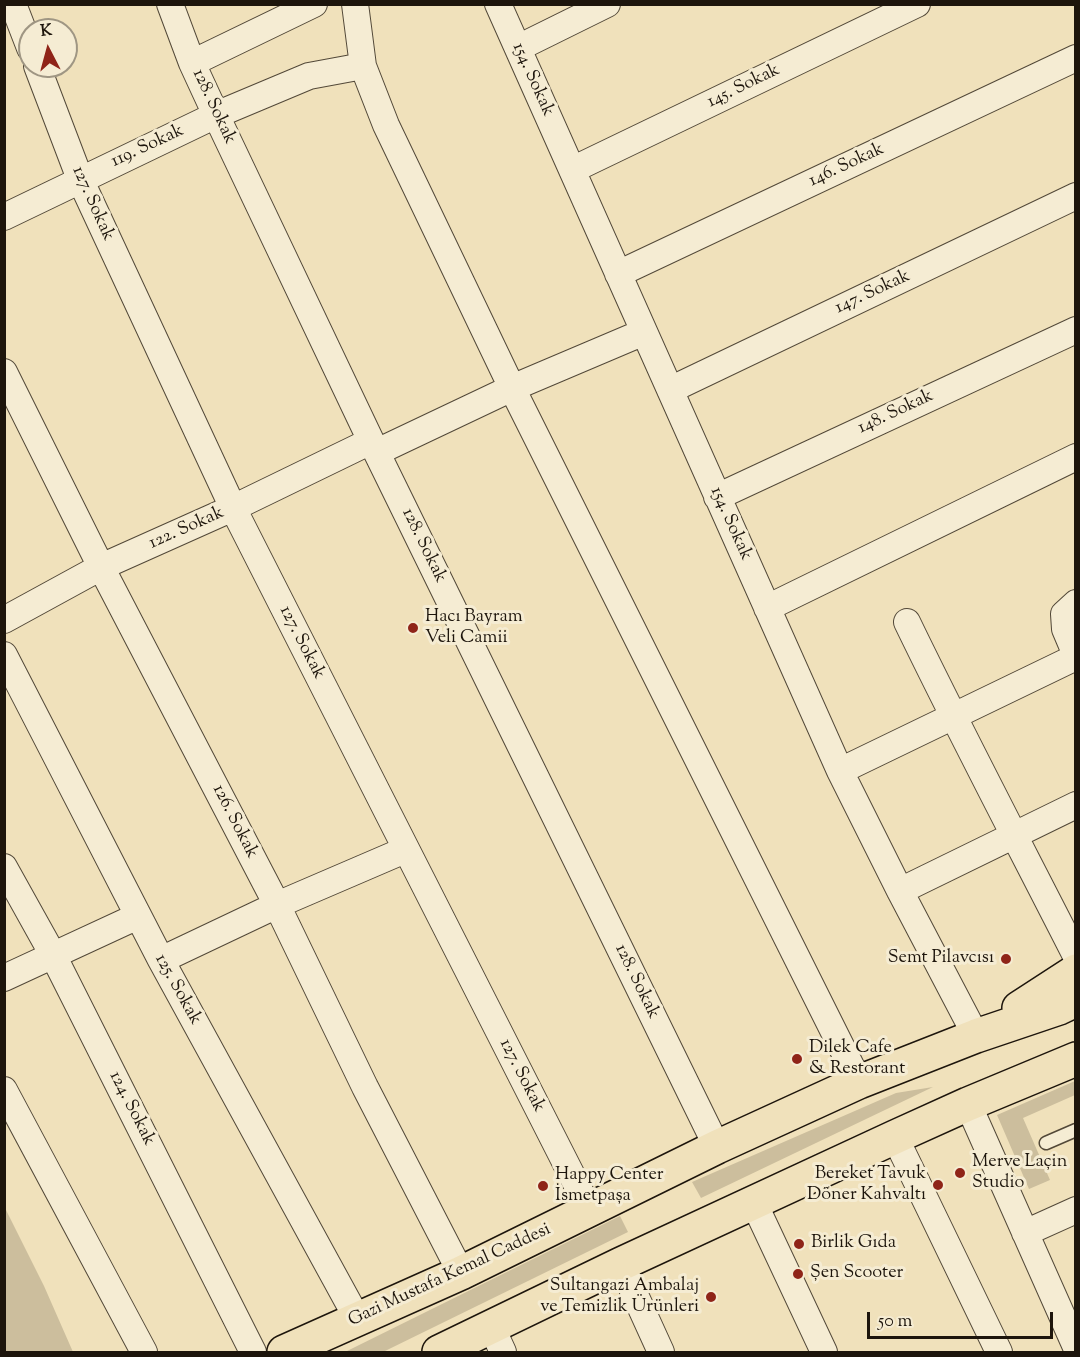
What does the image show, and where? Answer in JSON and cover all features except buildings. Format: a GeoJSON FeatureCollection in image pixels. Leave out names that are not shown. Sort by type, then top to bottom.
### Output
{"type":"FeatureCollection","features":[{"type":"Feature","properties":{"kind":"main road"},"geometry":{"type":"LineString","coordinates":[[976,1036],[1076,971]]}},
{"type":"Feature","properties":{"kind":"main road"},"geometry":{"type":"LineString","coordinates":[[976,1036],[1076,1000]]}},
{"type":"Feature","properties":{"kind":"main road","name":"Gazi Mustafa Kemal Caddesi"},"geometry":{"type":"LineString","coordinates":[[284,1353],[461,1273],[717,1147],[859,1082],[976,1036]]}},
{"type":"Feature","properties":{"kind":"main road"},"geometry":{"type":"LineString","coordinates":[[968,1104],[1076,1039]]}},
{"type":"Feature","properties":{"kind":"main road"},"geometry":{"type":"LineString","coordinates":[[439,1353],[497,1340],[621,1264],[968,1104],[1076,1059]]}},
{"type":"Feature","properties":{"kind":"street","name":"128. Sokak"},"geometry":{"type":"LineString","coordinates":[[170,4],[192,63],[374,447],[717,1147]]}},
{"type":"Feature","properties":{"kind":"street"},"geometry":{"type":"LineString","coordinates":[[192,63],[314,4]]}},
{"type":"Feature","properties":{"kind":"street"},"geometry":{"type":"LineString","coordinates":[[355,4],[363,66],[386,125],[512,388],[859,1082]]}},
{"type":"Feature","properties":{"kind":"street","name":"154. Sokak"},"geometry":{"type":"LineString","coordinates":[[498,4],[840,771],[976,1036]]}},
{"type":"Feature","properties":{"kind":"street"},"geometry":{"type":"LineString","coordinates":[[518,48],[607,4]]}},
{"type":"Feature","properties":{"kind":"street","name":"145. Sokak"},"geometry":{"type":"LineString","coordinates":[[572,170],[917,4]]}},
{"type":"Feature","properties":{"kind":"street","name":"146. Sokak"},"geometry":{"type":"LineString","coordinates":[[618,274],[1076,58]]}},
{"type":"Feature","properties":{"kind":"street","name":"119. Sokak"},"geometry":{"type":"LineString","coordinates":[[4,217],[216,115],[309,76],[363,66]]}},
{"type":"Feature","properties":{"kind":"street","name":"127. Sokak"},"geometry":{"type":"LineString","coordinates":[[42,78],[80,179],[233,508],[589,1209]]}},
{"type":"Feature","properties":{"kind":"street","name":"147. Sokak"},"geometry":{"type":"LineString","coordinates":[[670,390],[1076,196]]}},
{"type":"Feature","properties":{"kind":"street","name":"148. Sokak"},"geometry":{"type":"LineString","coordinates":[[717,496],[1076,330]]}},
{"type":"Feature","properties":{"kind":"street","name":"122. Sokak"},"geometry":{"type":"LineString","coordinates":[[4,620],[101,567],[644,332]]}},
{"type":"Feature","properties":{"kind":"street","name":"126. Sokak"},"geometry":{"type":"LineString","coordinates":[[4,372],[101,567],[277,905],[365,1087],[461,1273]]}},
{"type":"Feature","properties":{"kind":"street"},"geometry":{"type":"LineString","coordinates":[[767,608],[1076,457]]}},
{"type":"Feature","properties":{"kind":"street"},"geometry":{"type":"LineString","coordinates":[[840,771],[1076,656],[1065,629],[1064,614],[1076,603]]}},
{"type":"Feature","properties":{"kind":"street"},"geometry":{"type":"LineString","coordinates":[[907,622],[952,715],[1076,956]]}},
{"type":"Feature","properties":{"kind":"street","name":"125. Sokak"},"geometry":{"type":"LineString","coordinates":[[4,655],[161,960],[358,1320]]}},
{"type":"Feature","properties":{"kind":"street"},"geometry":{"type":"LineString","coordinates":[[900,891],[1076,805]]}},
{"type":"Feature","properties":{"kind":"street"},"geometry":{"type":"LineString","coordinates":[[161,960],[277,905],[405,850]]}},
{"type":"Feature","properties":{"kind":"street","name":"124. Sokak"},"geometry":{"type":"LineString","coordinates":[[4,867],[53,955],[253,1353]]}},
{"type":"Feature","properties":{"kind":"street"},"geometry":{"type":"LineString","coordinates":[[4,978],[138,916]]}},
{"type":"Feature","properties":{"kind":"street"},"geometry":{"type":"LineString","coordinates":[[4,1090],[144,1353]]}},
{"type":"Feature","properties":{"kind":"street"},"geometry":{"type":"LineString","coordinates":[[968,1104],[1076,1347]]}},
{"type":"Feature","properties":{"kind":"street"},"geometry":{"type":"LineString","coordinates":[[895,1137],[999,1353]]}},
{"type":"Feature","properties":{"kind":"street"},"geometry":{"type":"LineString","coordinates":[[754,1203],[824,1353]]}},
{"type":"Feature","properties":{"kind":"street"},"geometry":{"type":"LineString","coordinates":[[1025,1233],[1076,1210]]}},
{"type":"Feature","properties":{"kind":"street"},"geometry":{"type":"LineString","coordinates":[[621,1264],[661,1353]]}},
{"type":"Feature","properties":{"kind":"lane"},"geometry":{"type":"LineString","coordinates":[[1046,1143],[1076,1130]]}},
{"type":"Feature","properties":{"kind":"shaded area"},"geometry":{"type":"Polygon","coordinates":[[[1075,1081],[1075,1095],[1023,1118],[1050,1180],[1029,1189],[997,1115],[1075,1081]]]}},
{"type":"Feature","properties":{"kind":"shaded area"},"geometry":{"type":"Polygon","coordinates":[[[933,1087],[701,1198],[692,1182],[896,1093],[933,1087]]]}},
{"type":"Feature","properties":{"kind":"shaded area"},"geometry":{"type":"Polygon","coordinates":[[[5,1208],[44,1286],[73,1352],[5,1352],[5,1208]]]}},
{"type":"Feature","properties":{"kind":"shaded area"},"geometry":{"type":"Polygon","coordinates":[[[620,1216],[628,1232],[383,1352],[345,1352],[620,1216]]]}},
{"type":"Feature","properties":{"kind":"place","name":"Hacı Bayram Veli Camii"},"geometry":{"type":"Point","coordinates":[413,628]}},
{"type":"Feature","properties":{"kind":"place","name":"Semt Pilavcısı"},"geometry":{"type":"Point","coordinates":[1006,959]}},
{"type":"Feature","properties":{"kind":"place","name":"Dilek Cafe & Restorant"},"geometry":{"type":"Point","coordinates":[797,1059]}},
{"type":"Feature","properties":{"kind":"place","name":"Merve Laçin Studio"},"geometry":{"type":"Point","coordinates":[960,1173]}},
{"type":"Feature","properties":{"kind":"place","name":"Bereket Tavuk Döner Kahvaltı"},"geometry":{"type":"Point","coordinates":[938,1185]}},
{"type":"Feature","properties":{"kind":"place","name":"Happy Center İsmetpaşa"},"geometry":{"type":"Point","coordinates":[543,1186]}},
{"type":"Feature","properties":{"kind":"place","name":"Birlik Gıda"},"geometry":{"type":"Point","coordinates":[799,1244]}},
{"type":"Feature","properties":{"kind":"place","name":"Şen Scooter"},"geometry":{"type":"Point","coordinates":[798,1274]}},
{"type":"Feature","properties":{"kind":"place","name":"Sultangazi Ambalaj ve Temizlik Ürünleri"},"geometry":{"type":"Point","coordinates":[711,1297]}}]}
